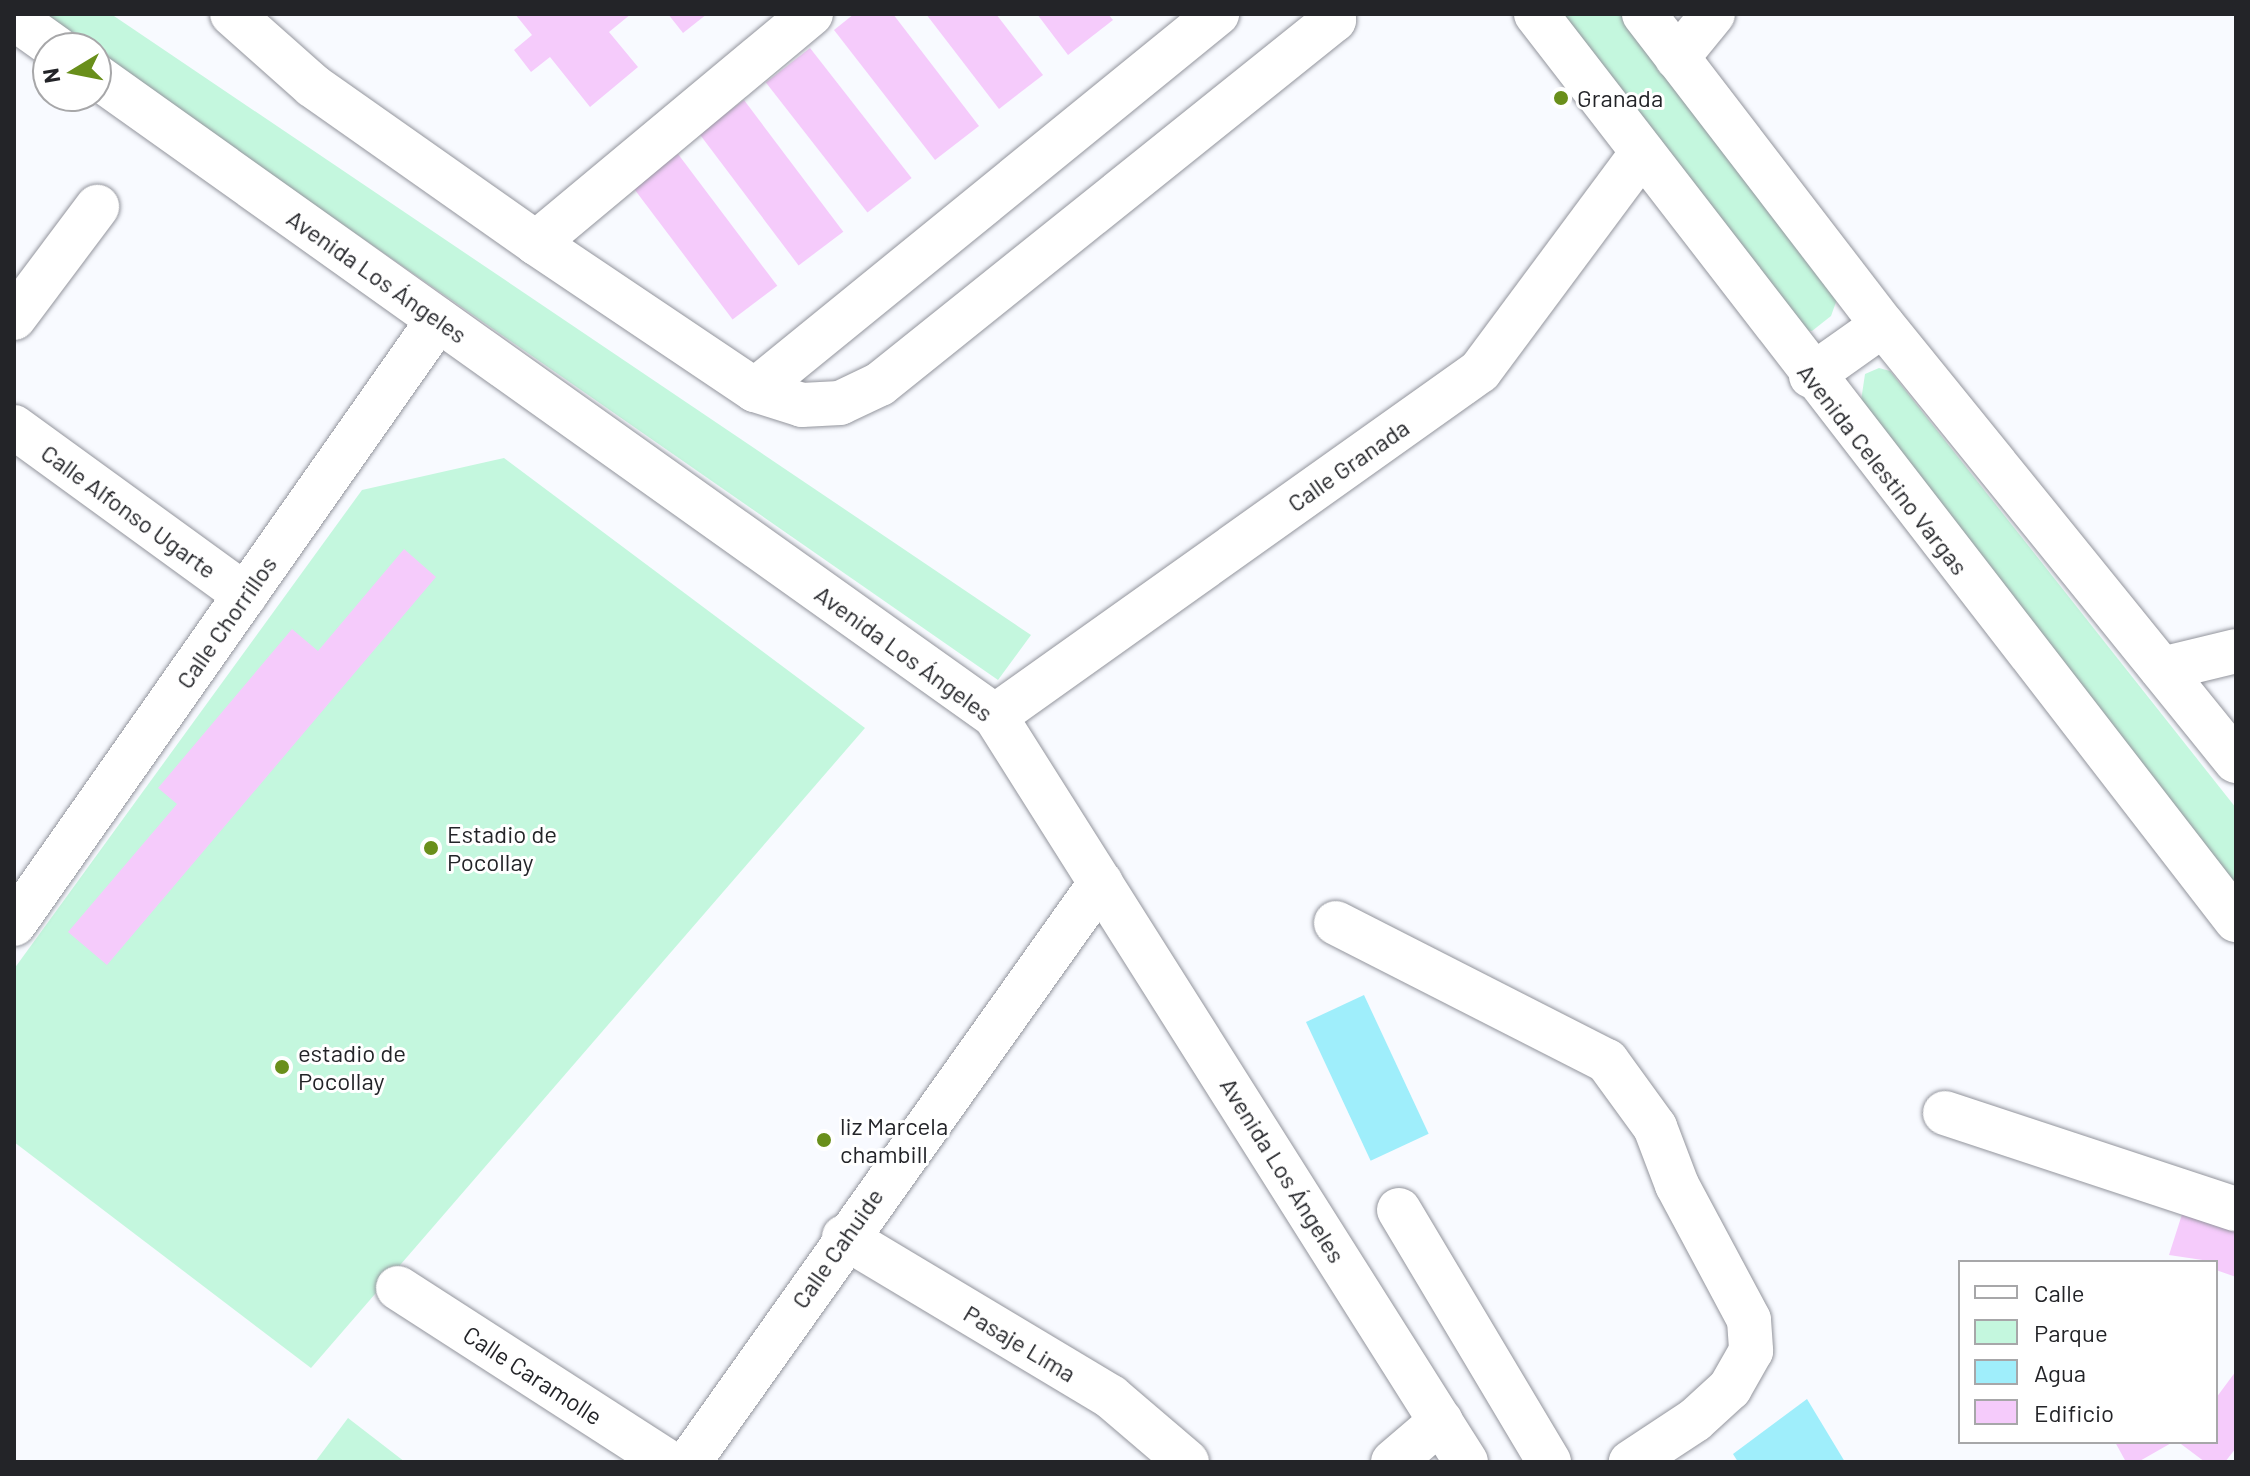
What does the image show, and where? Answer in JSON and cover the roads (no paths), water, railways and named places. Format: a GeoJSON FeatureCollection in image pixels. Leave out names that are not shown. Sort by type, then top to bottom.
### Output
{"type":"FeatureCollection","features":[{"type":"Feature","properties":{"kind":"street"},"geometry":{"type":"LineString","coordinates":[[232,14],[313,86],[536,243],[755,390],[802,405],[840,403],[880,384],[1336,16]]}},
{"type":"Feature","properties":{"kind":"street"},"geometry":{"type":"LineString","coordinates":[[536,243],[811,14]]}},
{"type":"Feature","properties":{"kind":"street"},"geometry":{"type":"LineString","coordinates":[[755,390],[1217,14]]}},
{"type":"Feature","properties":{"kind":"street","name":"Avenida Celestino Vargas"},"geometry":{"type":"LineString","coordinates":[[1536,14],[1811,376],[2236,920]]}},
{"type":"Feature","properties":{"kind":"street"},"geometry":{"type":"LineString","coordinates":[[1644,14],[1883,325],[2236,761]]}},
{"type":"Feature","properties":{"kind":"street"},"geometry":{"type":"LineString","coordinates":[[1677,58],[1713,14]]}},
{"type":"Feature","properties":{"kind":"street"},"geometry":{"type":"LineString","coordinates":[[14,18],[34,32]]}},
{"type":"Feature","properties":{"kind":"street","name":"Avenida Los Ángeles"},"geometry":{"type":"LineString","coordinates":[[112,87],[995,716],[1466,1462]]}},
{"type":"Feature","properties":{"kind":"street","name":"Calle Granada"},"geometry":{"type":"LineString","coordinates":[[995,716],[1480,371],[1642,153]]}},
{"type":"Feature","properties":{"kind":"street"},"geometry":{"type":"LineString","coordinates":[[14,318],[97,207]]}},
{"type":"Feature","properties":{"kind":"street","name":"Calle Chorrillos"},"geometry":{"type":"LineString","coordinates":[[14,924],[438,320]]}},
{"type":"Feature","properties":{"kind":"street"},"geometry":{"type":"LineString","coordinates":[[1811,376],[1883,325]]}},
{"type":"Feature","properties":{"kind":"street","name":"Calle Alfonso Ugarte"},"geometry":{"type":"LineString","coordinates":[[14,427],[245,595]]}},
{"type":"Feature","properties":{"kind":"street"},"geometry":{"type":"LineString","coordinates":[[2162,669],[2236,651]]}},
{"type":"Feature","properties":{"kind":"street","name":"Calle Cahuide"},"geometry":{"type":"LineString","coordinates":[[689,1462],[844,1237],[1101,882]]}},
{"type":"Feature","properties":{"kind":"street"},"geometry":{"type":"LineString","coordinates":[[1336,923],[1607,1061],[1655,1127],[1677,1185],[1749,1320],[1751,1351],[1730,1388],[1695,1420],[1631,1462]]}},
{"type":"Feature","properties":{"kind":"street"},"geometry":{"type":"LineString","coordinates":[[1945,1113],[2236,1209]]}},
{"type":"Feature","properties":{"kind":"street"},"geometry":{"type":"LineString","coordinates":[[1399,1210],[1549,1462]]}},
{"type":"Feature","properties":{"kind":"street","name":"Pasaje Lima"},"geometry":{"type":"LineString","coordinates":[[844,1237],[1111,1397],[1187,1462]]}},
{"type":"Feature","properties":{"kind":"street","name":"Calle Caramolle"},"geometry":{"type":"LineString","coordinates":[[398,1288],[668,1462]]}},
{"type":"Feature","properties":{"kind":"street"},"geometry":{"type":"LineString","coordinates":[[1393,1462],[1441,1421]]}},
{"type":"Feature","properties":{"kind":"water"},"geometry":{"type":"Polygon","coordinates":[[[1364,995],[1429,1134],[1371,1161],[1306,1022],[1364,995]]]}},
{"type":"Feature","properties":{"kind":"water"},"geometry":{"type":"Polygon","coordinates":[[[1807,1399],[1845,1462],[1738,1462],[1733,1454],[1807,1399]]]}},
{"type":"Feature","properties":{"kind":"place","name":"Granada"},"geometry":{"type":"Point","coordinates":[1561,98]}},
{"type":"Feature","properties":{"kind":"place","name":"Estadio de Pocollay"},"geometry":{"type":"Point","coordinates":[431,848]}},
{"type":"Feature","properties":{"kind":"place","name":"estadio de Pocollay"},"geometry":{"type":"Point","coordinates":[282,1067]}},
{"type":"Feature","properties":{"kind":"place","name":"liz Marcela chambill"},"geometry":{"type":"Point","coordinates":[824,1140]}}]}
